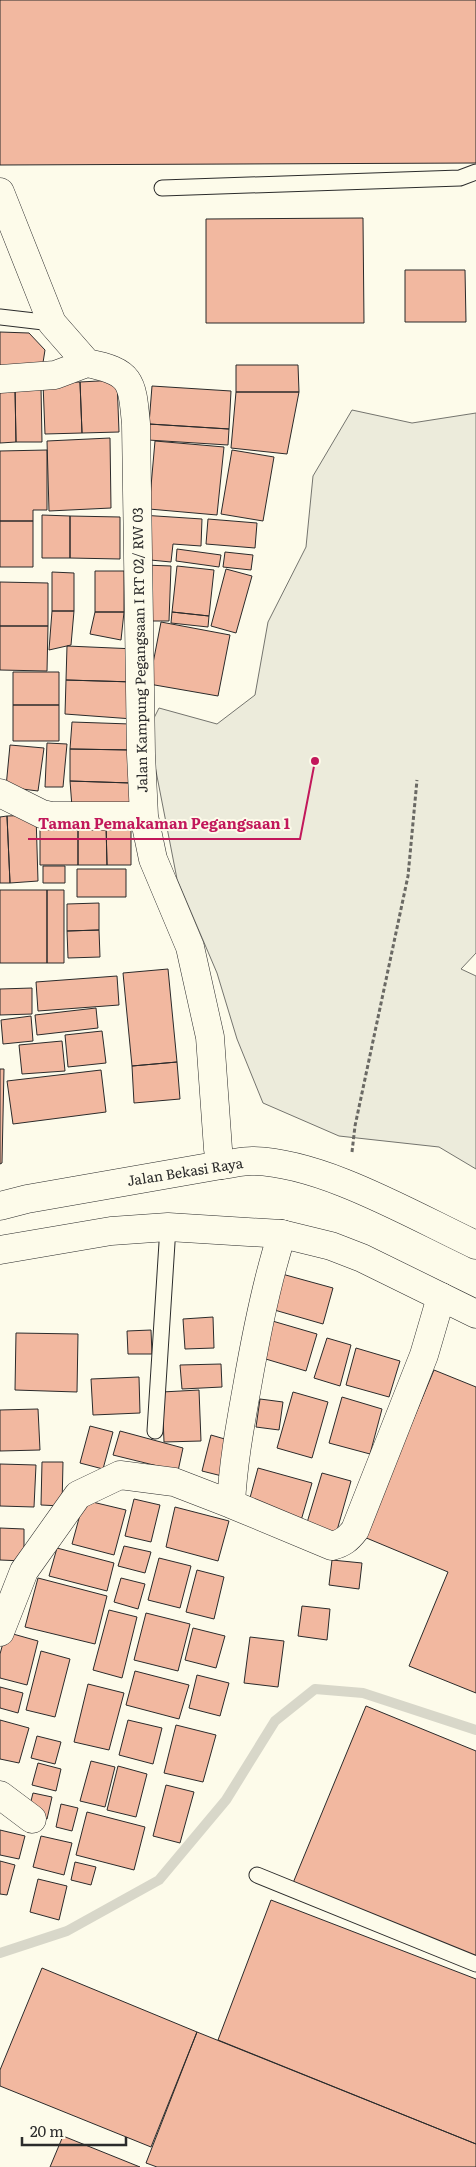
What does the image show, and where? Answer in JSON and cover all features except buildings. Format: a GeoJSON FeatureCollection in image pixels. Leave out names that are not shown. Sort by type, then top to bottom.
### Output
{"type":"FeatureCollection","features":[{"type":"Feature","properties":{"kind":"main road"},"geometry":{"type":"LineString","coordinates":[[0,192],[52,324],[87,363],[54,375],[0,379]]}},
{"type":"Feature","properties":{"kind":"main road","name":"Jalan Kampung Pegangsaan I RT 02/ RW 03"},"geometry":{"type":"LineString","coordinates":[[87,363],[112,368],[126,378],[133,394],[136,424],[141,745],[144,816],[154,859],[190,947],[210,1037],[218,1148],[221,1165]]}},
{"type":"Feature","properties":{"kind":"main road"},"geometry":{"type":"LineString","coordinates":[[0,794],[50,816],[144,816]]}},
{"type":"Feature","properties":{"kind":"main road","name":"Jalan Bekasi Raya"},"geometry":{"type":"LineString","coordinates":[[0,1206],[27,1199],[252,1161],[302,1169],[348,1185],[476,1245]]}},
{"type":"Feature","properties":{"kind":"main road"},"geometry":{"type":"LineString","coordinates":[[0,1250],[111,1231],[168,1227],[282,1234],[331,1246],[362,1258],[476,1314]]}},
{"type":"Feature","properties":{"kind":"main road"},"geometry":{"type":"LineString","coordinates":[[231,1504],[233,1469],[252,1358],[274,1260],[282,1234]]}},
{"type":"Feature","properties":{"kind":"main road"},"geometry":{"type":"LineString","coordinates":[[0,1632],[12,1570],[78,1495],[120,1476],[174,1482],[332,1546],[343,1543],[355,1530],[424,1355],[441,1297]]}},
{"type":"Feature","properties":{"kind":"main road"},"geometry":{"type":"LineString","coordinates":[[0,1795],[32,1818]]}},
{"type":"Feature","properties":{"kind":"lane"},"geometry":{"type":"LineString","coordinates":[[162,188],[460,178],[476,172]]}},
{"type":"Feature","properties":{"kind":"lane"},"geometry":{"type":"LineString","coordinates":[[0,317],[52,324]]}},
{"type":"Feature","properties":{"kind":"lane"},"geometry":{"type":"LineString","coordinates":[[155,1431],[168,1227]]}},
{"type":"Feature","properties":{"kind":"lane"},"geometry":{"type":"LineString","coordinates":[[257,1875],[476,1964]]}},
{"type":"Feature","properties":{"kind":"path"},"geometry":{"type":"LineString","coordinates":[[348,1185],[355,1126],[408,876],[417,780]]}},
{"type":"Feature","properties":{"kind":"shaded area"},"geometry":{"type":"Polygon","coordinates":[[[352,410],[412,423],[476,413],[476,953],[461,969],[476,976],[476,1169],[439,1147],[339,1136],[263,1103],[237,1039],[217,973],[177,879],[148,730],[159,708],[217,724],[255,695],[268,622],[306,547],[313,476],[352,410]]]}},
{"type":"Feature","properties":{"kind":"waterway"},"geometry":{"type":"LineString","coordinates":[[0,1953],[67,1931],[159,1880],[226,1800],[275,1721],[315,1689],[363,1693],[476,1730]]}},
{"type":"Feature","properties":{"kind":"place","name":"Taman Pemakaman Pegangsaan 1"},"geometry":{"type":"Point","coordinates":[315,761]}}]}
